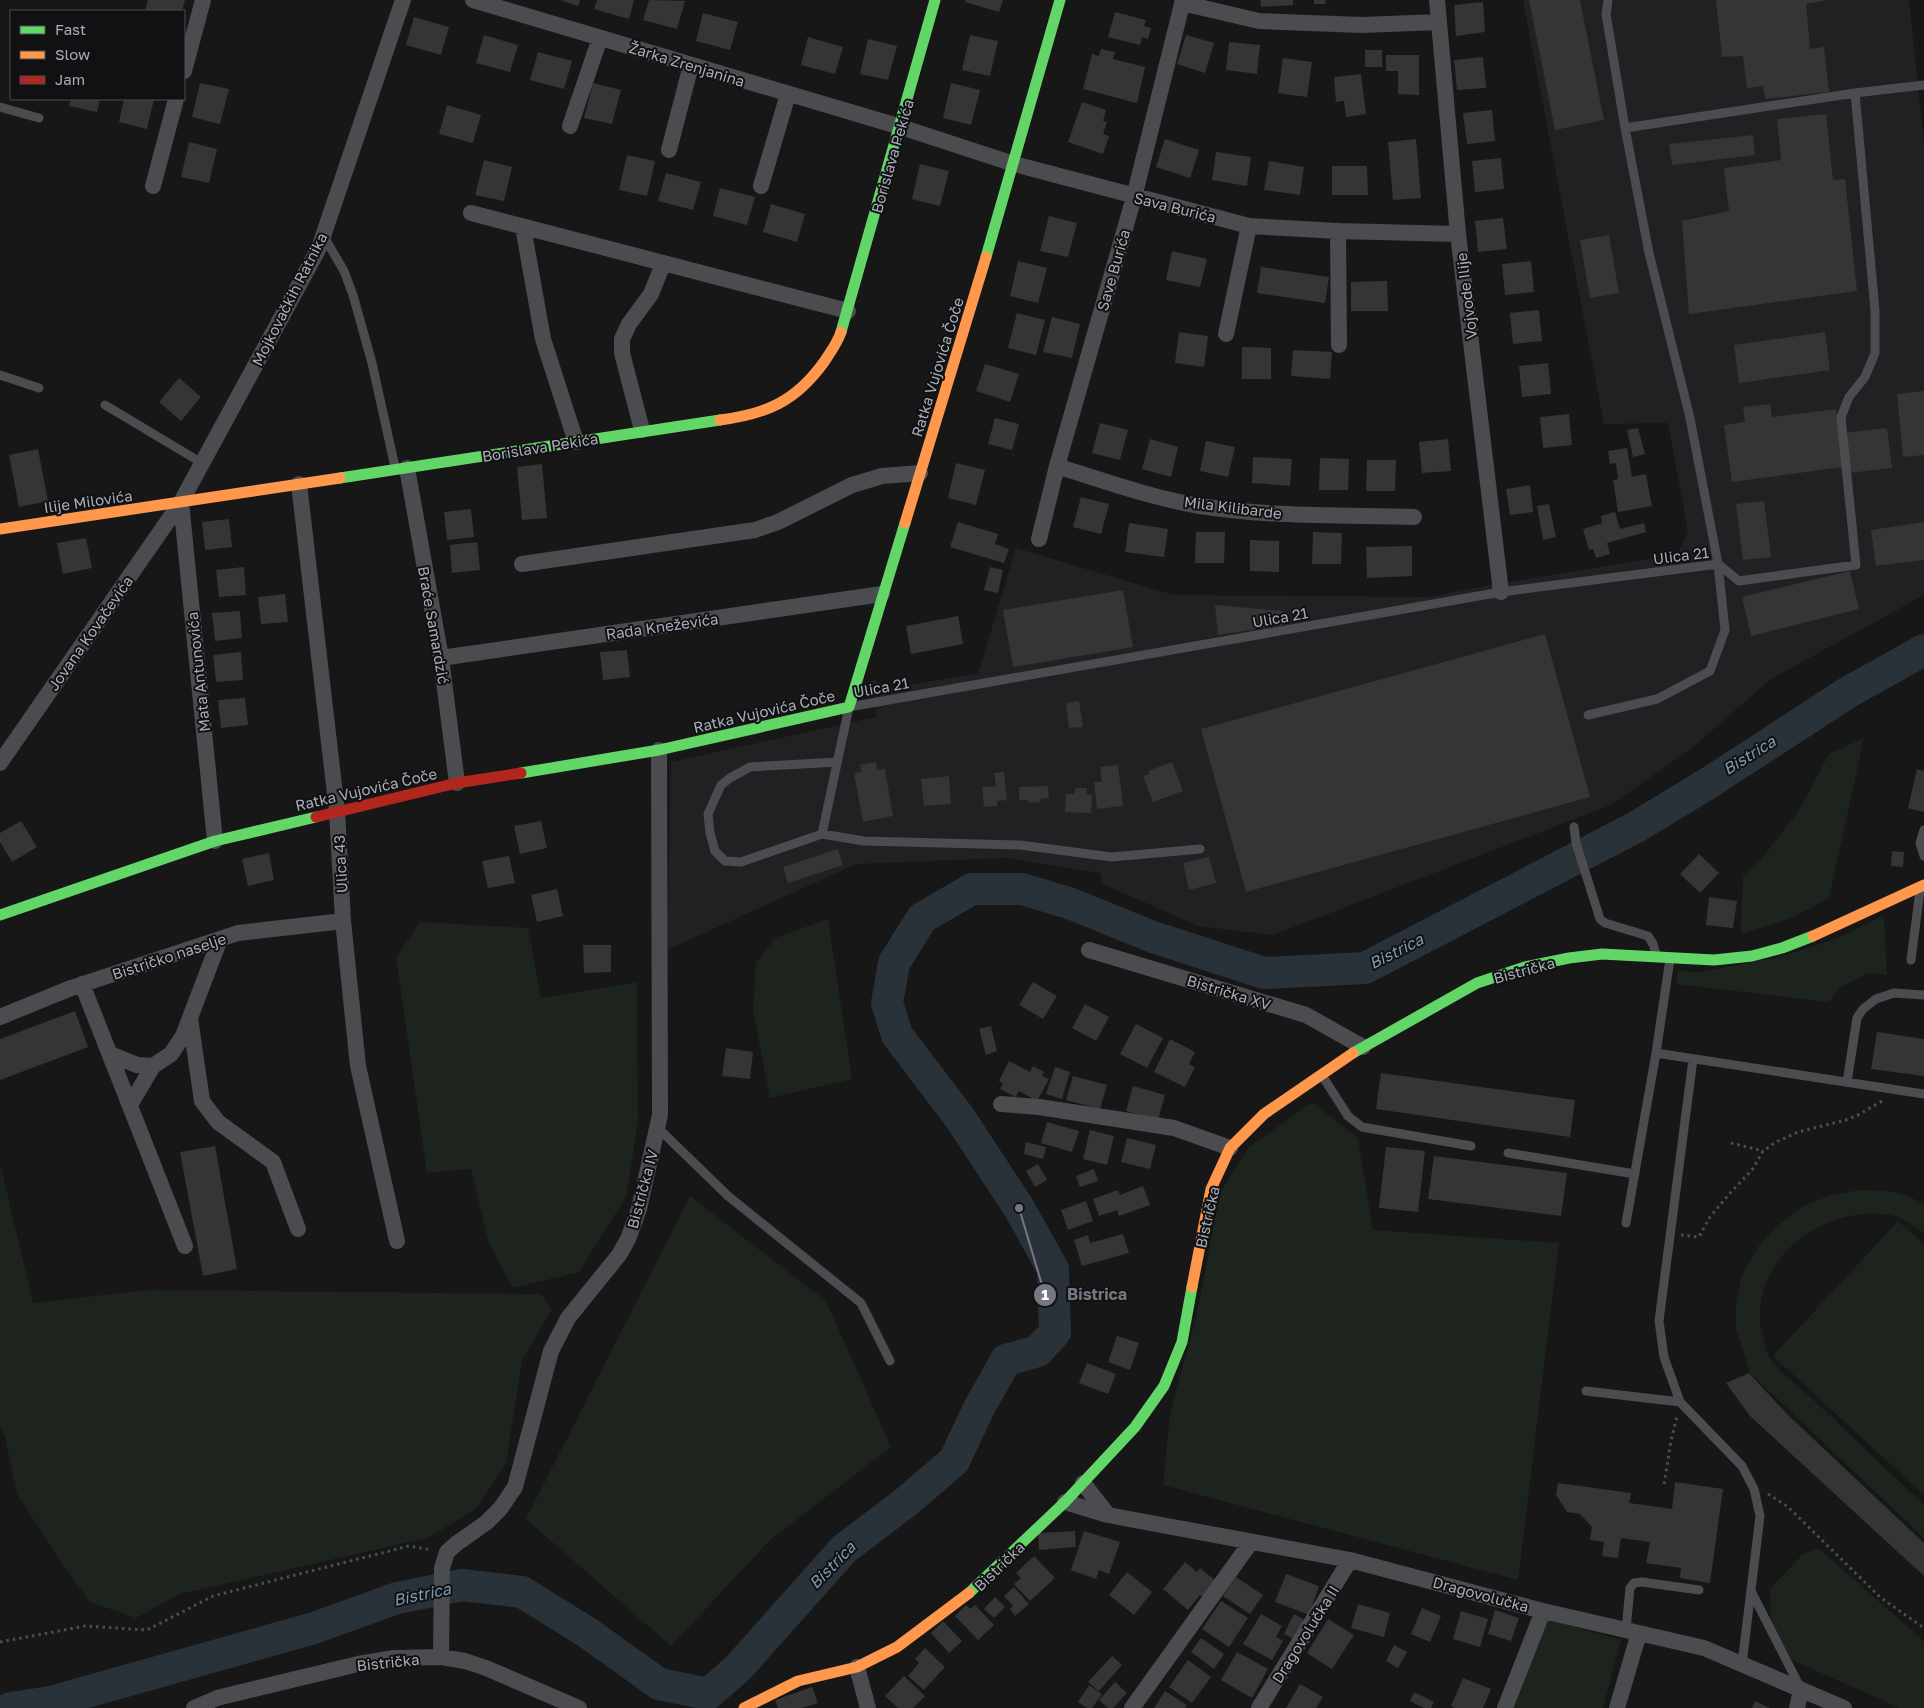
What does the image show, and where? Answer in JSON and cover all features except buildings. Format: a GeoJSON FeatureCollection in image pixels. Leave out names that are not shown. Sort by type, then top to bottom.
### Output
{"type":"FeatureCollection","features":[{"type":"Feature","properties":{"kind":"street"},"geometry":{"type":"LineString","coordinates":[[185,67],[203,0]]}},
{"type":"Feature","properties":{"kind":"street","name":"Mojkovačkih Ratnika"},"geometry":{"type":"LineString","coordinates":[[181,502],[319,248],[403,0]]}},
{"type":"Feature","properties":{"kind":"street","name":"Žarka Zrenjanina"},"geometry":{"type":"LineString","coordinates":[[473,0],[901,127]]}},
{"type":"Feature","properties":{"kind":"street","name":"Borislava Pekića"},"geometry":{"type":"LineString","coordinates":[[181,502],[576,442],[642,430],[744,416],[774,407],[798,391],[824,364],[840,336],[901,127],[935,0]]}},
{"type":"Feature","properties":{"kind":"street","name":"Ratka Vujovića Čoče"},"geometry":{"type":"LineString","coordinates":[[0,916],[215,841],[458,783],[659,750],[849,707],[1014,164],[1060,0]]}},
{"type":"Feature","properties":{"kind":"street","name":"Vojvode Ilije"},"geometry":{"type":"LineString","coordinates":[[1437,0],[1458,234],[1501,592]]}},
{"type":"Feature","properties":{"kind":"street"},"geometry":{"type":"LineString","coordinates":[[1183,2],[1259,21],[1362,25],[1439,22]]}},
{"type":"Feature","properties":{"kind":"street","name":"Save Burića"},"geometry":{"type":"LineString","coordinates":[[1039,539],[1057,466],[1134,197],[1183,2]]}},
{"type":"Feature","properties":{"kind":"street"},"geometry":{"type":"LineString","coordinates":[[570,126],[600,38]]}},
{"type":"Feature","properties":{"kind":"street"},"geometry":{"type":"LineString","coordinates":[[669,150],[691,65]]}},
{"type":"Feature","properties":{"kind":"street"},"geometry":{"type":"LineString","coordinates":[[761,186],[788,94]]}},
{"type":"Feature","properties":{"kind":"street"},"geometry":{"type":"LineString","coordinates":[[153,186],[176,100]]}},
{"type":"Feature","properties":{"kind":"street","name":"Sava Burića"},"geometry":{"type":"LineString","coordinates":[[901,127],[1014,164],[1249,226],[1338,231],[1458,234]]}},
{"type":"Feature","properties":{"kind":"street"},"geometry":{"type":"LineString","coordinates":[[471,213],[848,311]]}},
{"type":"Feature","properties":{"kind":"street"},"geometry":{"type":"LineString","coordinates":[[1226,334],[1249,226]]}},
{"type":"Feature","properties":{"kind":"street"},"geometry":{"type":"LineString","coordinates":[[523,227],[542,339],[576,442]]}},
{"type":"Feature","properties":{"kind":"street"},"geometry":{"type":"LineString","coordinates":[[1338,231],[1339,345]]}},
{"type":"Feature","properties":{"kind":"street"},"geometry":{"type":"LineString","coordinates":[[642,430],[622,353],[622,338],[629,324],[651,294],[663,264]]}},
{"type":"Feature","properties":{"kind":"street","name":"Mila Kilibarde"},"geometry":{"type":"LineString","coordinates":[[1057,466],[1148,494],[1200,506],[1279,514],[1414,517]]}},
{"type":"Feature","properties":{"kind":"street","name":"Braće Samardzić"},"geometry":{"type":"LineString","coordinates":[[401,468],[441,658],[458,783]]}},
{"type":"Feature","properties":{"kind":"street"},"geometry":{"type":"LineString","coordinates":[[522,564],[754,530],[778,522],[852,485],[882,476],[920,473]]}},
{"type":"Feature","properties":{"kind":"street","name":"Ulica 43"},"geometry":{"type":"LineString","coordinates":[[299,484],[337,811],[344,922],[358,1066],[397,1241]]}},
{"type":"Feature","properties":{"kind":"street","name":"Ilije Milovića"},"geometry":{"type":"LineString","coordinates":[[0,529],[181,502]]}},
{"type":"Feature","properties":{"kind":"street","name":"Jovana Kovačevića"},"geometry":{"type":"LineString","coordinates":[[0,763],[181,502]]}},
{"type":"Feature","properties":{"kind":"street","name":"Mata Antunovića"},"geometry":{"type":"LineString","coordinates":[[181,502],[215,841]]}},
{"type":"Feature","properties":{"kind":"street","name":"Rada Kneževića"},"geometry":{"type":"LineString","coordinates":[[441,658],[882,594]]}},
{"type":"Feature","properties":{"kind":"street","name":"Bistrička IV"},"geometry":{"type":"LineString","coordinates":[[441,1657],[442,1568],[448,1552],[487,1522],[500,1509],[515,1487],[551,1351],[568,1318],[619,1255],[628,1239],[639,1209],[660,1115],[659,750]]}},
{"type":"Feature","properties":{"kind":"street","name":"Bistrička"},"geometry":{"type":"LineString","coordinates":[[744,1708],[798,1681],[857,1668],[897,1647],[972,1592],[1065,1502],[1136,1427],[1164,1386],[1182,1342],[1211,1189],[1230,1148],[1264,1114],[1363,1047],[1477,983],[1525,967],[1569,958],[1602,954],[1714,960],[1752,956],[1782,948],[1829,929],[1922,886]]}},
{"type":"Feature","properties":{"kind":"street","name":"Bistričko naselje"},"geometry":{"type":"LineString","coordinates":[[0,1016],[82,984],[238,934],[344,922]]}},
{"type":"Feature","properties":{"kind":"street"},"geometry":{"type":"LineString","coordinates":[[130,1105],[153,1066],[171,1054],[184,1036],[220,939]]}},
{"type":"Feature","properties":{"kind":"street","name":"Bistrička XV"},"geometry":{"type":"LineString","coordinates":[[1089,950],[1306,1015],[1363,1047]]}},
{"type":"Feature","properties":{"kind":"street"},"geometry":{"type":"LineString","coordinates":[[82,984],[185,1246]]}},
{"type":"Feature","properties":{"kind":"street"},"geometry":{"type":"LineString","coordinates":[[190,1018],[202,1101],[218,1122],[273,1162],[298,1229]]}},
{"type":"Feature","properties":{"kind":"street"},"geometry":{"type":"LineString","coordinates":[[110,1054],[136,1065],[153,1066]]}},
{"type":"Feature","properties":{"kind":"street"},"geometry":{"type":"LineString","coordinates":[[1001,1104],[1039,1107],[1174,1128],[1230,1148]]}},
{"type":"Feature","properties":{"kind":"street"},"geometry":{"type":"LineString","coordinates":[[1083,1483],[1108,1515]]}},
{"type":"Feature","properties":{"kind":"street","name":"Dragovolučka"},"geometry":{"type":"LineString","coordinates":[[1065,1502],[1108,1515],[1350,1560],[1543,1611],[1704,1648],[1844,1708]]}},
{"type":"Feature","properties":{"kind":"street"},"geometry":{"type":"LineString","coordinates":[[1132,1708],[1251,1542]]}},
{"type":"Feature","properties":{"kind":"street","name":"Dragovolučka II"},"geometry":{"type":"LineString","coordinates":[[1259,1708],[1350,1560]]}},
{"type":"Feature","properties":{"kind":"street"},"geometry":{"type":"LineString","coordinates":[[1505,1708],[1543,1611]]}},
{"type":"Feature","properties":{"kind":"street"},"geometry":{"type":"LineString","coordinates":[[1617,1708],[1632,1631]]}},
{"type":"Feature","properties":{"kind":"street","name":"Bistrička"},"geometry":{"type":"LineString","coordinates":[[194,1708],[217,1698],[358,1664],[394,1658],[441,1657],[464,1660],[486,1668],[579,1708]]}},
{"type":"Feature","properties":{"kind":"street"},"geometry":{"type":"LineString","coordinates":[[857,1668],[868,1708]]}},
{"type":"Feature","properties":{"kind":"street"},"geometry":{"type":"LineString","coordinates":[[1797,1708],[1801,1690]]}},
{"type":"Feature","properties":{"kind":"lane"},"geometry":{"type":"LineString","coordinates":[[1588,715],[1656,699],[1710,671],[1725,630],[1718,564],[1690,418],[1649,252],[1625,128],[1606,14],[1608,0]]}},
{"type":"Feature","properties":{"kind":"lane"},"geometry":{"type":"LineString","coordinates":[[1625,128],[1855,92],[1924,85]]}},
{"type":"Feature","properties":{"kind":"lane"},"geometry":{"type":"LineString","coordinates":[[1718,564],[1739,581],[1856,565],[1841,416],[1850,396],[1865,377],[1875,353],[1875,310],[1855,92]]}},
{"type":"Feature","properties":{"kind":"lane"},"geometry":{"type":"LineString","coordinates":[[0,107],[39,118]]}},
{"type":"Feature","properties":{"kind":"lane"},"geometry":{"type":"LineString","coordinates":[[323,235],[344,271],[354,295],[401,468]]}},
{"type":"Feature","properties":{"kind":"lane"},"geometry":{"type":"LineString","coordinates":[[0,375],[39,388]]}},
{"type":"Feature","properties":{"kind":"lane"},"geometry":{"type":"LineString","coordinates":[[105,405],[202,462]]}},
{"type":"Feature","properties":{"kind":"lane","name":"Ulica 21"},"geometry":{"type":"LineString","coordinates":[[849,707],[1501,592],[1718,564]]}},
{"type":"Feature","properties":{"kind":"lane"},"geometry":{"type":"LineString","coordinates":[[822,834],[849,707]]}},
{"type":"Feature","properties":{"kind":"lane"},"geometry":{"type":"LineString","coordinates":[[837,762],[750,767],[730,778],[721,785],[708,814],[710,833],[716,851],[726,860],[741,862],[822,834],[864,841],[1020,845],[1112,857],[1200,849]]}},
{"type":"Feature","properties":{"kind":"lane"},"geometry":{"type":"LineString","coordinates":[[1574,827],[1576,843],[1600,919],[1605,923],[1648,936],[1657,957]]}},
{"type":"Feature","properties":{"kind":"lane"},"geometry":{"type":"LineString","coordinates":[[1924,830],[1920,844],[1924,856]]}},
{"type":"Feature","properties":{"kind":"lane"},"geometry":{"type":"LineString","coordinates":[[1911,960],[1922,886]]}},
{"type":"Feature","properties":{"kind":"lane"},"geometry":{"type":"LineString","coordinates":[[1626,1223],[1656,1053],[1670,958]]}},
{"type":"Feature","properties":{"kind":"lane"},"geometry":{"type":"LineString","coordinates":[[1847,1082],[1857,1018],[1863,1009],[1876,999],[1894,993],[1924,996]]}},
{"type":"Feature","properties":{"kind":"lane"},"geometry":{"type":"LineString","coordinates":[[1656,1053],[1924,1094]]}},
{"type":"Feature","properties":{"kind":"lane"},"geometry":{"type":"LineString","coordinates":[[1693,1059],[1659,1321],[1664,1357],[1680,1402],[1742,1466],[1754,1489],[1760,1516],[1742,1664]]}},
{"type":"Feature","properties":{"kind":"lane"},"geometry":{"type":"LineString","coordinates":[[1322,1074],[1348,1116],[1362,1127],[1471,1146]]}},
{"type":"Feature","properties":{"kind":"lane"},"geometry":{"type":"LineString","coordinates":[[658,1128],[728,1196],[861,1303],[890,1361]]}},
{"type":"Feature","properties":{"kind":"lane"},"geometry":{"type":"LineString","coordinates":[[1508,1153],[1635,1174]]}},
{"type":"Feature","properties":{"kind":"lane"},"geometry":{"type":"LineString","coordinates":[[1586,1391],[1680,1402]]}},
{"type":"Feature","properties":{"kind":"lane"},"geometry":{"type":"LineString","coordinates":[[1632,1631],[1630,1588],[1634,1584],[1642,1582],[1699,1590]]}},
{"type":"Feature","properties":{"kind":"lane"},"geometry":{"type":"LineString","coordinates":[[1751,1591],[1801,1690]]}},
{"type":"Feature","properties":{"kind":"path"},"geometry":{"type":"LineString","coordinates":[[1670,1234],[1699,1237],[1710,1217],[1752,1170],[1763,1151],[1776,1142],[1798,1132],[1846,1120],[1858,1115],[1900,1090]]}},
{"type":"Feature","properties":{"kind":"path"},"geometry":{"type":"LineString","coordinates":[[1731,1143],[1763,1151]]}},
{"type":"Feature","properties":{"kind":"path"},"geometry":{"type":"LineString","coordinates":[[1664,1484],[1680,1402]]}},
{"type":"Feature","properties":{"kind":"path"},"geometry":{"type":"LineString","coordinates":[[1754,1489],[1771,1495],[1787,1506],[1881,1598],[1924,1628]]}},
{"type":"Feature","properties":{"kind":"path"},"geometry":{"type":"LineString","coordinates":[[0,1642],[85,1626],[147,1630],[213,1596],[409,1546],[448,1552]]}},
{"type":"Feature","properties":{"kind":"shaded area"},"geometry":{"type":"Polygon","coordinates":[[[1523,0],[1909,0],[1924,141],[1924,595],[1771,679],[1692,748],[1611,805],[1273,935],[1198,926],[1103,884],[1100,873],[1007,858],[856,864],[667,950],[671,762],[876,717],[872,679],[891,688],[978,673],[1016,548],[1174,595],[1430,597],[1496,584],[1678,554],[1688,532],[1668,423],[1604,424],[1523,0]]]}},
{"type":"Feature","properties":{"kind":"shaded area"},"geometry":{"type":"Polygon","coordinates":[[[1864,738],[1829,898],[1792,918],[1741,934],[1743,876],[1763,857],[1800,809],[1829,754],[1864,738]]]}},
{"type":"Feature","properties":{"kind":"shaded area"},"geometry":{"type":"Polygon","coordinates":[[[1884,915],[1887,975],[1868,973],[1839,988],[1829,1002],[1676,984],[1678,970],[1697,973],[1779,957],[1836,939],[1884,915]]]}},
{"type":"Feature","properties":{"kind":"shaded area"},"geometry":{"type":"Polygon","coordinates":[[[828,919],[852,1079],[770,1098],[753,1010],[756,963],[775,938],[828,919]]]}},
{"type":"Feature","properties":{"kind":"shaded area"},"geometry":{"type":"Polygon","coordinates":[[[420,922],[528,928],[541,998],[637,982],[638,1122],[626,1197],[579,1272],[513,1288],[489,1243],[471,1169],[427,1173],[396,957],[420,922]]]}},
{"type":"Feature","properties":{"kind":"shaded area"},"geometry":{"type":"Polygon","coordinates":[[[1312,1102],[1358,1138],[1373,1230],[1559,1243],[1518,1580],[1163,1485],[1170,1414],[1196,1318],[1220,1193],[1248,1148],[1312,1102]]]}},
{"type":"Feature","properties":{"kind":"shaded area"},"geometry":{"type":"Polygon","coordinates":[[[0,1163],[33,1303],[148,1290],[541,1294],[552,1309],[522,1361],[506,1463],[476,1509],[427,1538],[180,1594],[136,1618],[90,1602],[63,1565],[17,1494],[5,1437],[0,1426],[0,1163]]]}},
{"type":"Feature","properties":{"kind":"shaded area"},"geometry":{"type":"Polygon","coordinates":[[[1860,1190],[1901,1194],[1909,1196],[1924,1205],[1924,1234],[1909,1223],[1891,1215],[1865,1214],[1840,1219],[1815,1229],[1794,1244],[1777,1263],[1765,1285],[1760,1310],[1763,1337],[1769,1356],[1777,1367],[1924,1505],[1924,1538],[1750,1373],[1736,1328],[1736,1304],[1742,1275],[1758,1247],[1776,1227],[1803,1206],[1832,1195],[1860,1190]]]}},
{"type":"Feature","properties":{"kind":"shaded area"},"geometry":{"type":"Polygon","coordinates":[[[690,1196],[826,1301],[891,1447],[770,1540],[671,1646],[526,1519],[690,1196]]]}},
{"type":"Feature","properties":{"kind":"shaded area"},"geometry":{"type":"Polygon","coordinates":[[[1898,1221],[1924,1244],[1924,1495],[1773,1356],[1898,1221]]]}},
{"type":"Feature","properties":{"kind":"shaded area"},"geometry":{"type":"Polygon","coordinates":[[[1818,1548],[1924,1641],[1924,1708],[1900,1708],[1792,1660],[1771,1622],[1770,1589],[1803,1554],[1818,1548]]]}},
{"type":"Feature","properties":{"kind":"shaded area"},"geometry":{"type":"Polygon","coordinates":[[[1547,1619],[1621,1640],[1603,1708],[1514,1708],[1547,1619]]]}},
{"type":"Feature","properties":{"kind":"waterway","name":"Bistrica"},"geometry":{"type":"LineString","coordinates":[[10,1708],[51,1702],[314,1628],[397,1598],[462,1585],[522,1592],[588,1633],[659,1684],[708,1694],[738,1668],[844,1549],[906,1502],[954,1461],[979,1408],[1006,1360],[1038,1351],[1055,1332],[1053,1269],[1019,1208],[960,1118],[897,1035],[887,1003],[894,963],[922,918],[972,889],[1022,889],[1069,903],[1153,937],[1264,973],[1365,968],[1636,827],[1707,784],[1847,693],[1924,650]]}},
{"type":"Feature","properties":{"kind":"traffic: fast"},"geometry":{"type":"LineString","coordinates":[[841,332],[935,0]]}},
{"type":"Feature","properties":{"kind":"traffic: fast"},"geometry":{"type":"LineString","coordinates":[[986,257],[1060,0]]}},
{"type":"Feature","properties":{"kind":"traffic: fast"},"geometry":{"type":"LineString","coordinates":[[340,478],[720,420]]}},
{"type":"Feature","properties":{"kind":"traffic: fast"},"geometry":{"type":"LineString","coordinates":[[521,773],[659,750],[849,707],[905,523]]}},
{"type":"Feature","properties":{"kind":"traffic: fast"},"geometry":{"type":"LineString","coordinates":[[0,915],[215,841],[316,817]]}},
{"type":"Feature","properties":{"kind":"traffic: fast"},"geometry":{"type":"LineString","coordinates":[[1353,1053],[1477,983],[1525,967],[1569,958],[1602,954],[1714,960],[1752,956],[1782,948],[1813,936]]}},
{"type":"Feature","properties":{"kind":"traffic: fast"},"geometry":{"type":"LineString","coordinates":[[969,1593],[1065,1502],[1135,1427],[1164,1386],[1182,1342],[1192,1287]]}},
{"type":"Feature","properties":{"kind":"traffic: slow"},"geometry":{"type":"LineString","coordinates":[[905,523],[986,257]]}},
{"type":"Feature","properties":{"kind":"traffic: slow"},"geometry":{"type":"LineString","coordinates":[[720,420],[752,414],[791,396],[803,387],[824,362],[836,344],[841,332]]}},
{"type":"Feature","properties":{"kind":"traffic: slow"},"geometry":{"type":"LineString","coordinates":[[0,529],[340,478]]}},
{"type":"Feature","properties":{"kind":"traffic: slow"},"geometry":{"type":"LineString","coordinates":[[1813,936],[1924,885]]}},
{"type":"Feature","properties":{"kind":"traffic: slow"},"geometry":{"type":"LineString","coordinates":[[1192,1287],[1211,1189],[1230,1148],[1264,1114],[1353,1053]]}},
{"type":"Feature","properties":{"kind":"traffic: slow"},"geometry":{"type":"LineString","coordinates":[[744,1708],[798,1681],[857,1667],[897,1647],[969,1593]]}},
{"type":"Feature","properties":{"kind":"traffic: jam"},"geometry":{"type":"LineString","coordinates":[[316,817],[457,783],[521,773]]}},
{"type":"Feature","properties":{"kind":"place","name":"Bistrica"},"geometry":{"type":"Point","coordinates":[1019,1208]}}]}
